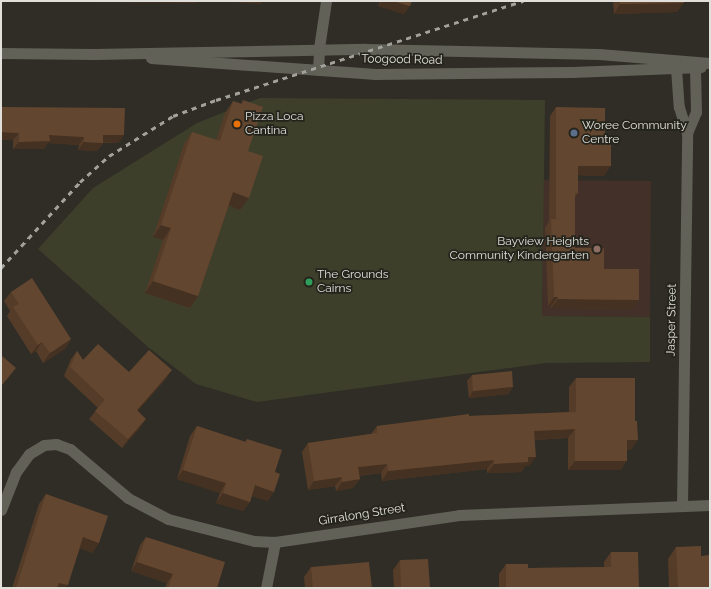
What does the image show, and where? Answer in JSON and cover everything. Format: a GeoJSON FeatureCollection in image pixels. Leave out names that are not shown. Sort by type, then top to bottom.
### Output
{"type":"FeatureCollection","features":[{"type":"Feature","properties":{"kind":"street"},"geometry":{"type":"LineString","coordinates":[[318,70],[319,48],[326,1]]}},
{"type":"Feature","properties":{"kind":"street","name":"Toogood Road"},"geometry":{"type":"LineString","coordinates":[[1,53],[94,54],[319,48],[599,54],[710,63]]}},
{"type":"Feature","properties":{"kind":"street","name":"Toogood Road"},"geometry":{"type":"LineString","coordinates":[[94,54],[318,70],[442,74],[710,66]]}},
{"type":"Feature","properties":{"kind":"street"},"geometry":{"type":"LineString","coordinates":[[676,68],[685,60],[695,67]]}},
{"type":"Feature","properties":{"kind":"street","name":"Jasper Street"},"geometry":{"type":"LineString","coordinates":[[687,133],[696,112],[695,67]]}},
{"type":"Feature","properties":{"kind":"street","name":"Jasper Street"},"geometry":{"type":"LineString","coordinates":[[676,68],[679,107],[687,133],[682,506]]}},
{"type":"Feature","properties":{"kind":"street","name":"Girralong Street"},"geometry":{"type":"LineString","coordinates":[[1,510],[16,472],[29,454],[44,445],[56,444],[70,449],[128,498],[168,519],[234,537],[275,542],[459,514],[710,505]]}},
{"type":"Feature","properties":{"kind":"street"},"geometry":{"type":"LineString","coordinates":[[266,588],[275,542]]}},
{"type":"Feature","properties":{"kind":"shaded area","name":"Bayview Heights Community Kindergarten"},"geometry":{"type":"Polygon","coordinates":[[[543,180],[651,181],[650,317],[542,316],[543,180]]]}},
{"type":"Feature","properties":{"kind":"green space","name":"The Grounds Cairns"},"geometry":{"type":"Polygon","coordinates":[[[260,98],[545,100],[542,316],[650,317],[650,362],[546,363],[257,402],[196,384],[148,347],[38,249],[93,188],[197,123],[260,98]]]}},
{"type":"Feature","properties":{"kind":"building"},"geometry":{"type":"Polygon","coordinates":[[[393,1],[412,1],[410,6],[393,1]]]}},
{"type":"Feature","properties":{"kind":"building"},"geometry":{"type":"Polygon","coordinates":[[[620,1],[684,1],[684,3],[620,4],[620,1]]]}},
{"type":"Feature","properties":{"kind":"building"},"geometry":{"type":"Polygon","coordinates":[[[243,100],[263,107],[248,151],[263,156],[249,198],[233,192],[198,296],[153,281],[171,228],[161,225],[192,132],[220,141],[233,101],[242,104],[243,100]]]}},
{"type":"Feature","properties":{"kind":"building"},"geometry":{"type":"Polygon","coordinates":[[[1,103],[2,107],[125,108],[124,135],[103,135],[103,143],[84,142],[84,137],[49,135],[50,141],[19,142],[19,133],[1,132],[1,103]]]}},
{"type":"Feature","properties":{"kind":"building"},"geometry":{"type":"Polygon","coordinates":[[[556,107],[605,108],[605,140],[611,141],[611,166],[578,166],[578,193],[575,193],[575,248],[604,248],[604,269],[639,269],[639,300],[558,299],[558,297],[554,297],[551,219],[556,219],[556,107]]]}},
{"type":"Feature","properties":{"kind":"building"},"geometry":{"type":"Polygon","coordinates":[[[32,278],[71,339],[50,353],[42,342],[38,345],[13,307],[19,304],[11,292],[32,278]]]}},
{"type":"Feature","properties":{"kind":"building"},"geometry":{"type":"Polygon","coordinates":[[[98,344],[129,372],[149,350],[172,370],[137,410],[146,419],[128,439],[95,411],[105,400],[70,367],[77,351],[83,360],[98,344]]]}},
{"type":"Feature","properties":{"kind":"building"},"geometry":{"type":"Polygon","coordinates":[[[1,355],[16,368],[1,386],[1,355]]]}},
{"type":"Feature","properties":{"kind":"building"},"geometry":{"type":"Polygon","coordinates":[[[512,371],[513,387],[473,391],[472,375],[512,371]]]}},
{"type":"Feature","properties":{"kind":"building"},"geometry":{"type":"Polygon","coordinates":[[[576,378],[635,378],[635,421],[637,421],[638,440],[627,440],[627,461],[575,461],[575,429],[534,431],[536,457],[528,457],[528,462],[494,464],[494,460],[388,471],[387,464],[358,467],[360,479],[342,482],[342,477],[314,481],[308,443],[377,433],[377,426],[469,414],[469,416],[576,412],[576,378]]]}},
{"type":"Feature","properties":{"kind":"building"},"geometry":{"type":"Polygon","coordinates":[[[197,426],[246,442],[247,439],[282,450],[275,472],[280,474],[274,492],[255,485],[250,502],[223,493],[226,483],[183,470],[197,426]]]}},
{"type":"Feature","properties":{"kind":"building"},"geometry":{"type":"Polygon","coordinates":[[[46,494],[108,516],[99,543],[83,537],[68,585],[59,583],[57,588],[16,588],[46,494]]]}},
{"type":"Feature","properties":{"kind":"building"},"geometry":{"type":"Polygon","coordinates":[[[146,537],[225,562],[217,588],[168,588],[173,574],[137,562],[146,537]]]}},
{"type":"Feature","properties":{"kind":"building"},"geometry":{"type":"Polygon","coordinates":[[[701,546],[701,556],[710,555],[710,588],[678,588],[676,547],[701,546]]]}},
{"type":"Feature","properties":{"kind":"building"},"geometry":{"type":"Polygon","coordinates":[[[611,552],[638,552],[639,588],[506,588],[506,564],[528,564],[528,568],[611,567],[611,552]]]}},
{"type":"Feature","properties":{"kind":"building"},"geometry":{"type":"Polygon","coordinates":[[[428,559],[430,588],[401,588],[400,560],[428,559]]]}},
{"type":"Feature","properties":{"kind":"building"},"geometry":{"type":"Polygon","coordinates":[[[369,562],[372,588],[313,588],[311,567],[369,562]]]}},
{"type":"Feature","properties":{"kind":"railway"},"geometry":{"type":"LineString","coordinates":[[1,268],[80,182],[109,156],[173,116],[216,100],[523,1]]}},
{"type":"Feature","properties":{"kind":"place","name":"Pizza Loca Cantina"},"geometry":{"type":"Point","coordinates":[237,124]}},
{"type":"Feature","properties":{"kind":"place","name":"Woree Community Centre"},"geometry":{"type":"Point","coordinates":[574,133]}},
{"type":"Feature","properties":{"kind":"place","name":"Bayview Heights Community Kindergarten"},"geometry":{"type":"Point","coordinates":[597,249]}},
{"type":"Feature","properties":{"kind":"place","name":"The Grounds Cairns"},"geometry":{"type":"Point","coordinates":[309,282]}}]}
